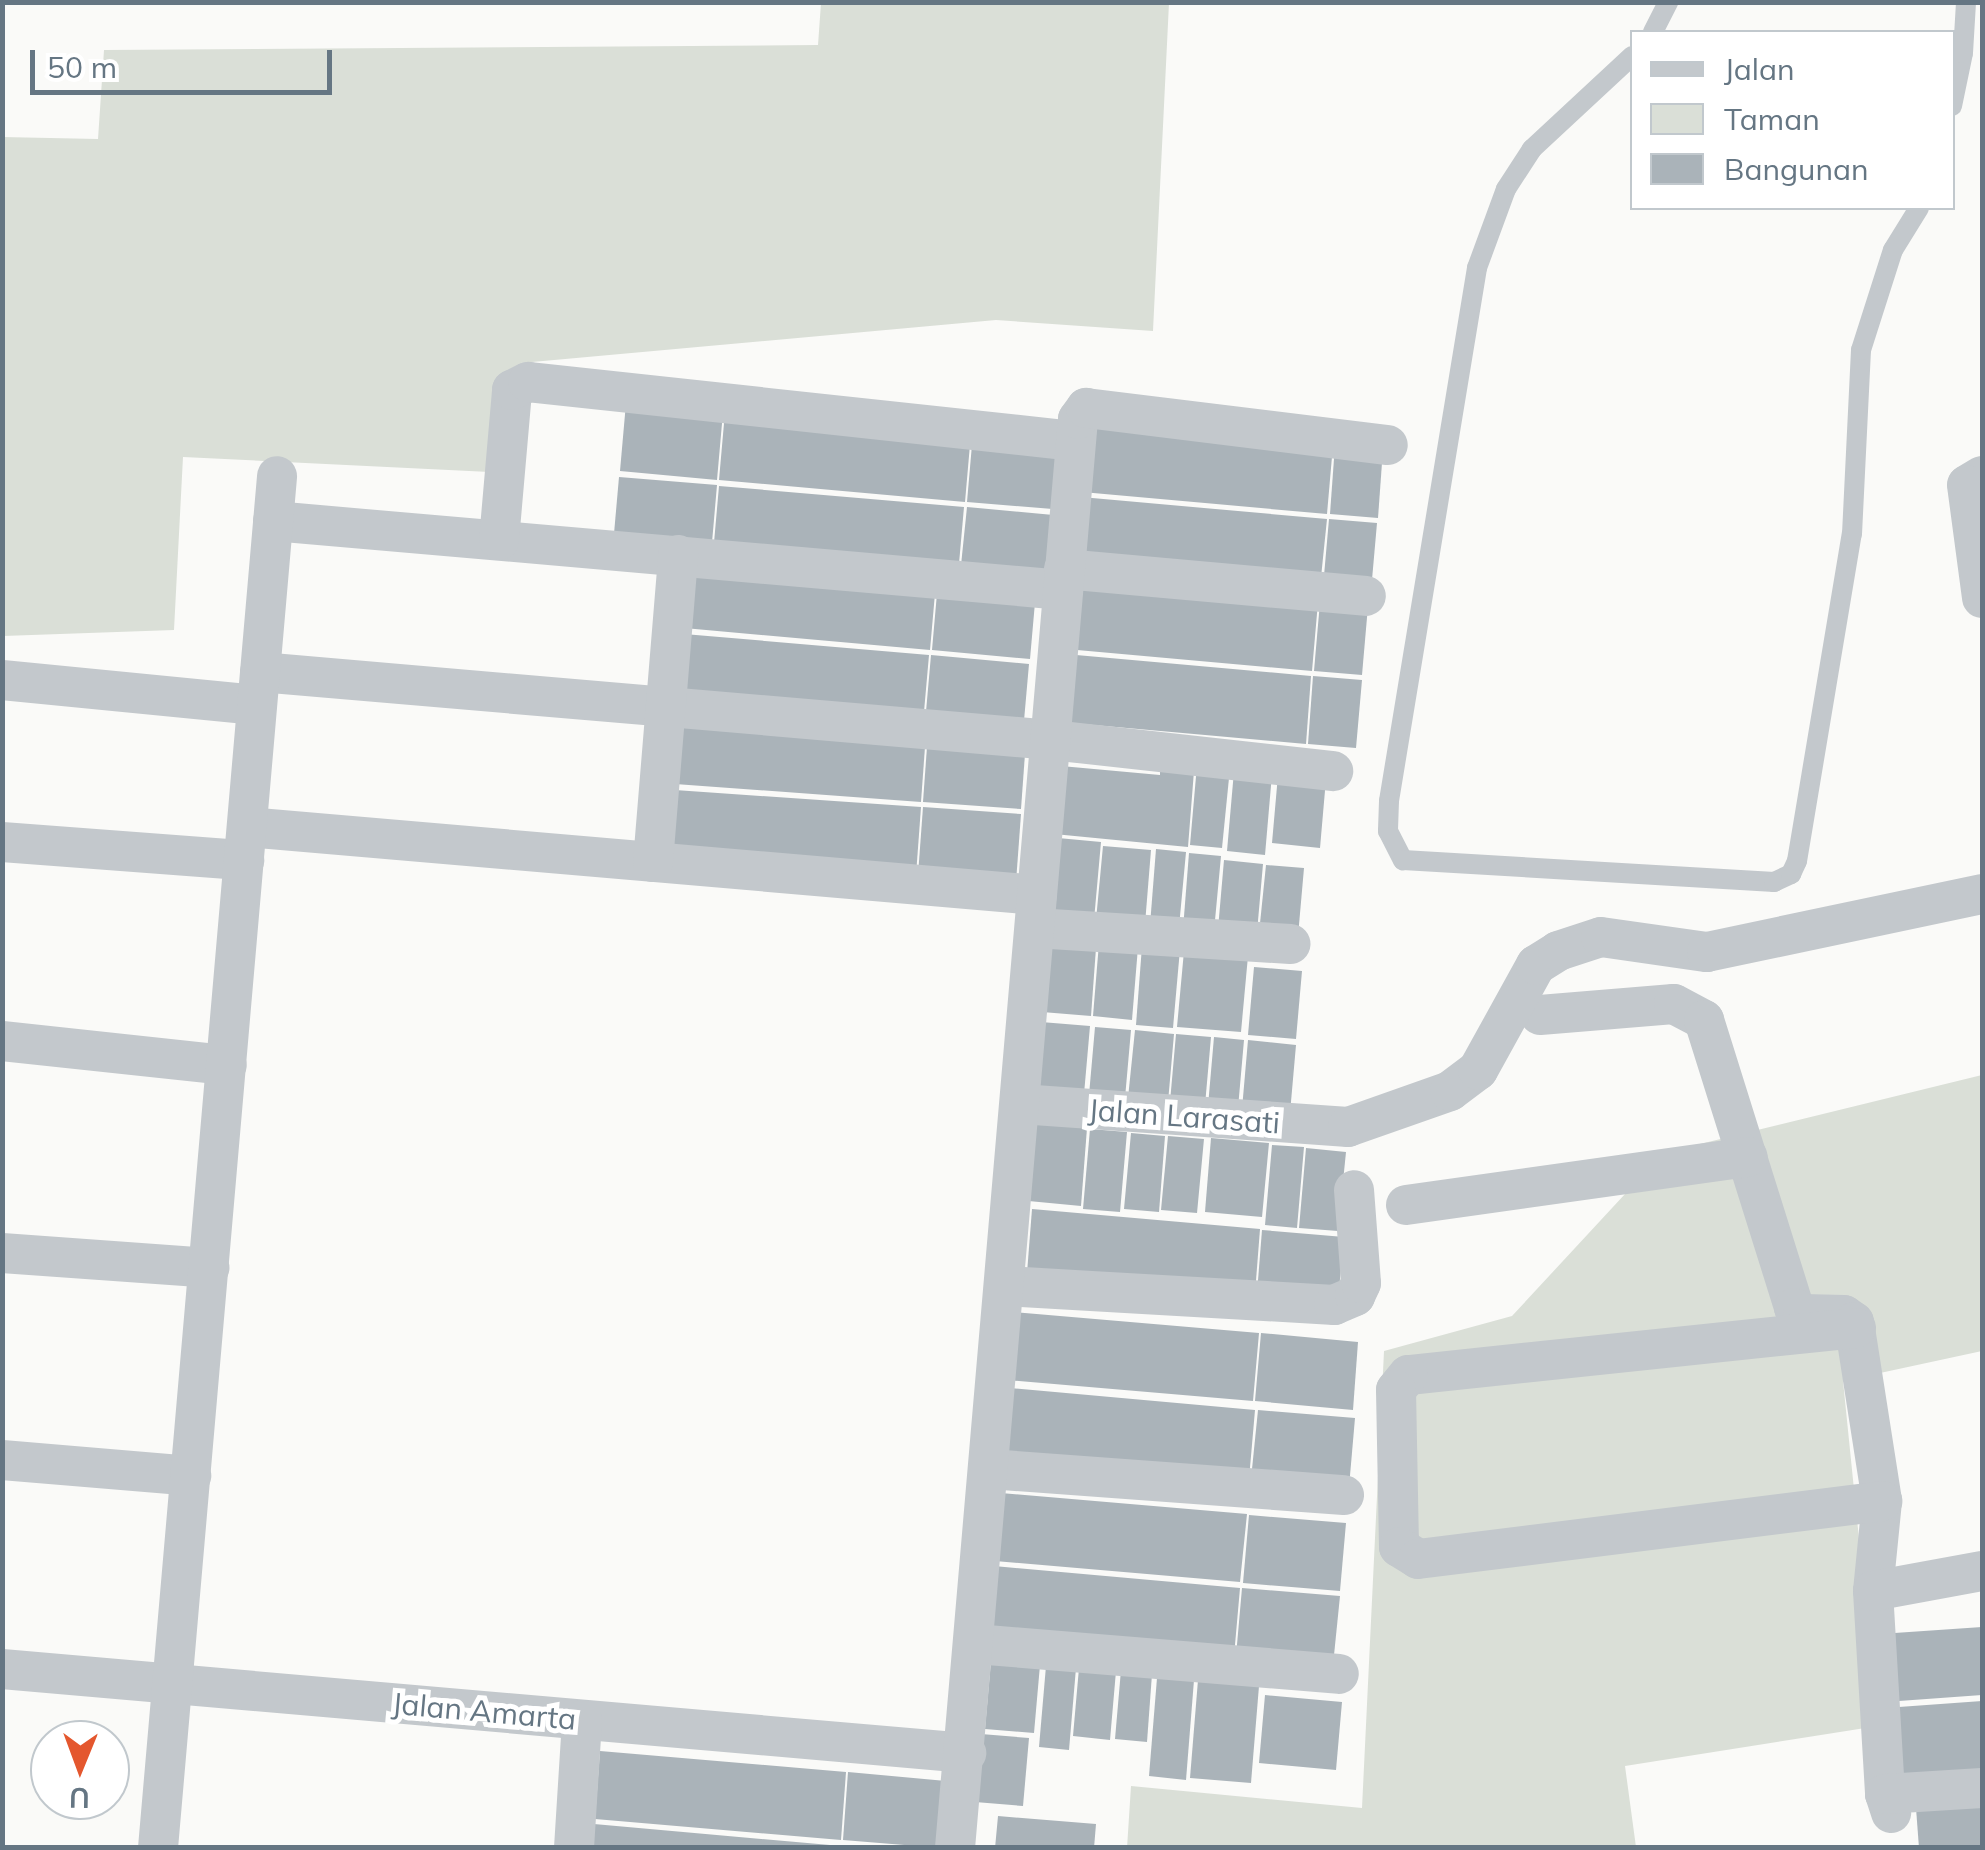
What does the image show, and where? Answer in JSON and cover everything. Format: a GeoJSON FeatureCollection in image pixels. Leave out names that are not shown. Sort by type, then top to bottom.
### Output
{"type":"FeatureCollection","features":[{"type":"Feature","properties":{"kind":"street"},"geometry":{"type":"LineString","coordinates":[[499,540],[512,390],[528,382],[1075,440]]}},
{"type":"Feature","properties":{"kind":"street"},"geometry":{"type":"LineString","coordinates":[[955,1848],[1078,418],[1086,408],[1388,445]]}},
{"type":"Feature","properties":{"kind":"street"},"geometry":{"type":"LineString","coordinates":[[158,1848],[277,476]]}},
{"type":"Feature","properties":{"kind":"street"},"geometry":{"type":"LineString","coordinates":[[1982,476],[1967,485],[1982,598]]}},
{"type":"Feature","properties":{"kind":"street"},"geometry":{"type":"LineString","coordinates":[[273,520],[678,555],[1366,596]]}},
{"type":"Feature","properties":{"kind":"street"},"geometry":{"type":"LineString","coordinates":[[653,862],[678,555]]}},
{"type":"Feature","properties":{"kind":"street"},"geometry":{"type":"LineString","coordinates":[[2,680],[668,707],[1050,740],[1333,771]]}},
{"type":"Feature","properties":{"kind":"street"},"geometry":{"type":"LineString","coordinates":[[2,842],[246,843],[653,862],[1291,944]]}},
{"type":"Feature","properties":{"kind":"street","name":"Jalan Larasati"},"geometry":{"type":"LineString","coordinates":[[1020,1104],[1348,1127],[1450,1091],[1478,1070],[1536,965],[1558,950],[1601,936],[1707,952],[1982,894]]}},
{"type":"Feature","properties":{"kind":"street"},"geometry":{"type":"LineString","coordinates":[[1540,1015],[1674,1004],[1704,1020],[1795,1310],[1844,1315],[1856,1328],[1882,1501],[1873,1591],[1888,1804],[1982,1788]]}},
{"type":"Feature","properties":{"kind":"street"},"geometry":{"type":"LineString","coordinates":[[2,1041],[227,1065]]}},
{"type":"Feature","properties":{"kind":"street"},"geometry":{"type":"LineString","coordinates":[[1406,1204],[1748,1157]]}},
{"type":"Feature","properties":{"kind":"street"},"geometry":{"type":"LineString","coordinates":[[1005,1286],[1334,1305],[1354,1296],[1362,1283],[1354,1190]]}},
{"type":"Feature","properties":{"kind":"street"},"geometry":{"type":"LineString","coordinates":[[2,1253],[209,1268]]}},
{"type":"Feature","properties":{"kind":"street"},"geometry":{"type":"LineString","coordinates":[[1856,1328],[1408,1375],[1396,1390],[1399,1547],[1418,1559],[1882,1501]]}},
{"type":"Feature","properties":{"kind":"street"},"geometry":{"type":"LineString","coordinates":[[2,1460],[192,1476]]}},
{"type":"Feature","properties":{"kind":"street"},"geometry":{"type":"LineString","coordinates":[[989,1469],[1344,1495]]}},
{"type":"Feature","properties":{"kind":"street"},"geometry":{"type":"LineString","coordinates":[[1873,1591],[1982,1571]]}},
{"type":"Feature","properties":{"kind":"street"},"geometry":{"type":"LineString","coordinates":[[975,1644],[1339,1674]]}},
{"type":"Feature","properties":{"kind":"street","name":"Jalan Amarta"},"geometry":{"type":"LineString","coordinates":[[2,1669],[966,1753]]}},
{"type":"Feature","properties":{"kind":"street"},"geometry":{"type":"LineString","coordinates":[[574,1848],[582,1720]]}},
{"type":"Feature","properties":{"kind":"lane"},"geometry":{"type":"LineString","coordinates":[[1655,30],[1668,2]]}},
{"type":"Feature","properties":{"kind":"lane"},"geometry":{"type":"LineString","coordinates":[[1955,92],[1963,53],[1966,2]]}},
{"type":"Feature","properties":{"kind":"lane"},"geometry":{"type":"LineString","coordinates":[[1630,58],[1532,149],[1506,189],[1477,268],[1388,801],[1388,831],[1393,848],[1403,860],[1774,882],[1791,874],[1797,861],[1852,534],[1861,350],[1894,250],[1918,210]]}},
{"type":"Feature","properties":{"kind":"green space"},"geometry":{"type":"Polygon","coordinates":[[[821,3],[1169,3],[1153,331],[996,320],[521,363],[510,473],[183,457],[174,630],[3,636],[2,137],[98,139],[104,50],[818,45],[821,3]]]}},
{"type":"Feature","properties":{"kind":"green space"},"geometry":{"type":"Polygon","coordinates":[[[1982,1075],[1982,1351],[1843,1381],[1878,1726],[1625,1766],[1636,1847],[1127,1848],[1131,1786],[1362,1808],[1384,1351],[1512,1316],[1663,1153],[1982,1075]]]}},
{"type":"Feature","properties":{"kind":"building"},"geometry":{"type":"Polygon","coordinates":[[[626,403],[723,412],[717,480],[620,471],[626,403]]]}},
{"type":"Feature","properties":{"kind":"building"},"geometry":{"type":"Polygon","coordinates":[[[725,412],[971,433],[965,502],[719,480],[725,412]]]}},
{"type":"Feature","properties":{"kind":"building"},"geometry":{"type":"Polygon","coordinates":[[[1088,423],[1333,445],[1327,514],[1082,492],[1088,423]]]}},
{"type":"Feature","properties":{"kind":"building"},"geometry":{"type":"Polygon","coordinates":[[[973,433],[1070,442],[1065,510],[967,502],[973,433]]]}},
{"type":"Feature","properties":{"kind":"building"},"geometry":{"type":"Polygon","coordinates":[[[1335,445],[1383,449],[1378,518],[1330,514],[1335,445]]]}},
{"type":"Feature","properties":{"kind":"building"},"geometry":{"type":"Polygon","coordinates":[[[619,477],[717,485],[711,554],[613,545],[619,477]]]}},
{"type":"Feature","properties":{"kind":"building"},"geometry":{"type":"Polygon","coordinates":[[[719,486],[964,507],[958,575],[713,554],[719,486]]]}},
{"type":"Feature","properties":{"kind":"building"},"geometry":{"type":"Polygon","coordinates":[[[1081,497],[1327,519],[1320,587],[1075,565],[1081,497]]]}},
{"type":"Feature","properties":{"kind":"building"},"geometry":{"type":"Polygon","coordinates":[[[967,507],[1064,516],[1058,584],[960,575],[967,507]]]}},
{"type":"Feature","properties":{"kind":"building"},"geometry":{"type":"Polygon","coordinates":[[[1329,519],[1377,523],[1371,591],[1323,587],[1329,519]]]}},
{"type":"Feature","properties":{"kind":"building"},"geometry":{"type":"Polygon","coordinates":[[[691,561],[936,582],[930,650],[684,628],[691,561]]]}},
{"type":"Feature","properties":{"kind":"building"},"geometry":{"type":"Polygon","coordinates":[[[1072,581],[1318,602],[1312,671],[1066,649],[1072,581]]]}},
{"type":"Feature","properties":{"kind":"building"},"geometry":{"type":"Polygon","coordinates":[[[938,582],[1036,591],[1030,659],[932,650],[938,582]]]}},
{"type":"Feature","properties":{"kind":"building"},"geometry":{"type":"Polygon","coordinates":[[[1320,602],[1368,606],[1362,675],[1314,671],[1320,602]]]}},
{"type":"Feature","properties":{"kind":"building"},"geometry":{"type":"Polygon","coordinates":[[[684,634],[929,655],[923,723],[678,702],[684,634]]]}},
{"type":"Feature","properties":{"kind":"building"},"geometry":{"type":"Polygon","coordinates":[[[1065,654],[1311,676],[1306,744],[1060,722],[1065,654]]]}},
{"type":"Feature","properties":{"kind":"building"},"geometry":{"type":"Polygon","coordinates":[[[931,655],[1029,664],[1023,732],[925,723],[931,655]]]}},
{"type":"Feature","properties":{"kind":"building"},"geometry":{"type":"Polygon","coordinates":[[[1313,676],[1362,680],[1356,748],[1308,744],[1313,676]]]}},
{"type":"Feature","properties":{"kind":"building"},"geometry":{"type":"Polygon","coordinates":[[[680,716],[926,733],[921,802],[675,784],[680,716]]]}},
{"type":"Feature","properties":{"kind":"building"},"geometry":{"type":"Polygon","coordinates":[[[928,733],[1026,740],[1021,809],[923,802],[928,733]]]}},
{"type":"Feature","properties":{"kind":"building"},"geometry":{"type":"Polygon","coordinates":[[[1197,765],[1230,768],[1222,848],[1190,845],[1197,765]]]}},
{"type":"Feature","properties":{"kind":"building"},"geometry":{"type":"Polygon","coordinates":[[[1061,766],[1160,775],[1160,768],[1194,771],[1188,847],[1054,834],[1061,766]]]}},
{"type":"Feature","properties":{"kind":"building"},"geometry":{"type":"Polygon","coordinates":[[[1234,771],[1272,774],[1265,855],[1227,851],[1234,771]]]}},
{"type":"Feature","properties":{"kind":"building"},"geometry":{"type":"Polygon","coordinates":[[[1278,775],[1326,779],[1320,848],[1272,843],[1278,775]]]}},
{"type":"Feature","properties":{"kind":"building"},"geometry":{"type":"Polygon","coordinates":[[[675,790],[921,807],[916,875],[670,858],[675,790]]]}},
{"type":"Feature","properties":{"kind":"building"},"geometry":{"type":"Polygon","coordinates":[[[923,807],[1021,814],[1016,882],[918,875],[923,807]]]}},
{"type":"Feature","properties":{"kind":"building"},"geometry":{"type":"Polygon","coordinates":[[[1058,838],[1101,842],[1094,920],[1051,916],[1058,838]]]}},
{"type":"Feature","properties":{"kind":"building"},"geometry":{"type":"Polygon","coordinates":[[[1103,846],[1151,850],[1145,924],[1096,920],[1103,846]]]}},
{"type":"Feature","properties":{"kind":"building"},"geometry":{"type":"Polygon","coordinates":[[[1156,849],[1186,852],[1179,927],[1150,925],[1156,849]]]}},
{"type":"Feature","properties":{"kind":"building"},"geometry":{"type":"Polygon","coordinates":[[[1189,853],[1221,856],[1214,931],[1183,929],[1189,853]]]}},
{"type":"Feature","properties":{"kind":"building"},"geometry":{"type":"Polygon","coordinates":[[[1224,860],[1263,864],[1257,932],[1218,929],[1224,860]]]}},
{"type":"Feature","properties":{"kind":"building"},"geometry":{"type":"Polygon","coordinates":[[[1266,865],[1304,868],[1298,936],[1259,933],[1266,865]]]}},
{"type":"Feature","properties":{"kind":"building"},"geometry":{"type":"Polygon","coordinates":[[[1099,943],[1138,947],[1132,1020],[1093,1016],[1099,943]]]}},
{"type":"Feature","properties":{"kind":"building"},"geometry":{"type":"Polygon","coordinates":[[[1048,944],[1096,948],[1091,1016],[1042,1012],[1048,944]]]}},
{"type":"Feature","properties":{"kind":"building"},"geometry":{"type":"Polygon","coordinates":[[[1142,946],[1180,949],[1173,1028],[1136,1025],[1142,946]]]}},
{"type":"Feature","properties":{"kind":"building"},"geometry":{"type":"Polygon","coordinates":[[[1184,951],[1248,956],[1241,1032],[1177,1027],[1184,951]]]}},
{"type":"Feature","properties":{"kind":"building"},"geometry":{"type":"Polygon","coordinates":[[[1254,967],[1302,971],[1296,1039],[1248,1035],[1254,967]]]}},
{"type":"Feature","properties":{"kind":"building"},"geometry":{"type":"Polygon","coordinates":[[[1041,1022],[1090,1026],[1084,1094],[1034,1090],[1041,1022]]]}},
{"type":"Feature","properties":{"kind":"building"},"geometry":{"type":"Polygon","coordinates":[[[1095,1027],[1131,1030],[1125,1098],[1089,1095],[1095,1027]]]}},
{"type":"Feature","properties":{"kind":"building"},"geometry":{"type":"Polygon","coordinates":[[[1135,1030],[1174,1034],[1168,1102],[1128,1098],[1135,1030]]]}},
{"type":"Feature","properties":{"kind":"building"},"geometry":{"type":"Polygon","coordinates":[[[1176,1034],[1211,1037],[1205,1105],[1170,1102],[1176,1034]]]}},
{"type":"Feature","properties":{"kind":"building"},"geometry":{"type":"Polygon","coordinates":[[[1214,1037],[1244,1040],[1238,1108],[1208,1106],[1214,1037]]]}},
{"type":"Feature","properties":{"kind":"building"},"geometry":{"type":"Polygon","coordinates":[[[1248,1040],[1296,1045],[1290,1113],[1242,1109],[1248,1040]]]}},
{"type":"Feature","properties":{"kind":"building"},"geometry":{"type":"Polygon","coordinates":[[[1025,1123],[1087,1128],[1081,1206],[1018,1200],[1025,1123]]]}},
{"type":"Feature","properties":{"kind":"building"},"geometry":{"type":"Polygon","coordinates":[[[1090,1129],[1127,1132],[1120,1212],[1083,1209],[1090,1129]]]}},
{"type":"Feature","properties":{"kind":"building"},"geometry":{"type":"Polygon","coordinates":[[[1131,1133],[1165,1136],[1159,1212],[1124,1209],[1131,1133]]]}},
{"type":"Feature","properties":{"kind":"building"},"geometry":{"type":"Polygon","coordinates":[[[1168,1136],[1204,1139],[1197,1213],[1161,1210],[1168,1136]]]}},
{"type":"Feature","properties":{"kind":"building"},"geometry":{"type":"Polygon","coordinates":[[[1211,1138],[1269,1143],[1262,1217],[1205,1212],[1211,1138]]]}},
{"type":"Feature","properties":{"kind":"building"},"geometry":{"type":"Polygon","coordinates":[[[1272,1145],[1304,1147],[1297,1228],[1265,1225],[1272,1145]]]}},
{"type":"Feature","properties":{"kind":"building"},"geometry":{"type":"Polygon","coordinates":[[[1306,1148],[1346,1152],[1338,1231],[1299,1228],[1306,1148]]]}},
{"type":"Feature","properties":{"kind":"building"},"geometry":{"type":"Polygon","coordinates":[[[1032,1209],[1260,1229],[1255,1293],[1027,1273],[1032,1209]]]}},
{"type":"Feature","properties":{"kind":"building"},"geometry":{"type":"Polygon","coordinates":[[[1262,1230],[1344,1237],[1338,1300],[1257,1293],[1262,1230]]]}},
{"type":"Feature","properties":{"kind":"building"},"geometry":{"type":"Polygon","coordinates":[[[1013,1312],[1259,1333],[1253,1401],[1007,1380],[1013,1312]]]}},
{"type":"Feature","properties":{"kind":"building"},"geometry":{"type":"Polygon","coordinates":[[[1261,1333],[1358,1342],[1353,1410],[1255,1401],[1261,1333]]]}},
{"type":"Feature","properties":{"kind":"building"},"geometry":{"type":"Polygon","coordinates":[[[1010,1388],[1255,1410],[1249,1479],[1004,1457],[1010,1388]]]}},
{"type":"Feature","properties":{"kind":"building"},"geometry":{"type":"Polygon","coordinates":[[[1258,1410],[1355,1418],[1349,1487],[1251,1479],[1258,1410]]]}},
{"type":"Feature","properties":{"kind":"building"},"geometry":{"type":"Polygon","coordinates":[[[1001,1493],[1247,1514],[1240,1582],[995,1561],[1001,1493]]]}},
{"type":"Feature","properties":{"kind":"building"},"geometry":{"type":"Polygon","coordinates":[[[1249,1515],[1346,1523],[1340,1591],[1243,1583],[1249,1515]]]}},
{"type":"Feature","properties":{"kind":"building"},"geometry":{"type":"Polygon","coordinates":[[[994,1566],[1240,1588],[1234,1656],[988,1634],[994,1566]]]}},
{"type":"Feature","properties":{"kind":"building"},"geometry":{"type":"Polygon","coordinates":[[[1242,1588],[1340,1596],[1333,1665],[1236,1656],[1242,1588]]]}},
{"type":"Feature","properties":{"kind":"building"},"geometry":{"type":"Polygon","coordinates":[[[1982,1627],[1982,1695],[1885,1702],[1880,1634],[1982,1627]]]}},
{"type":"Feature","properties":{"kind":"building"},"geometry":{"type":"Polygon","coordinates":[[[991,1661],[1040,1665],[1034,1733],[985,1729],[991,1661]]]}},
{"type":"Feature","properties":{"kind":"building"},"geometry":{"type":"Polygon","coordinates":[[[1046,1666],[1076,1668],[1069,1750],[1039,1747],[1046,1666]]]}},
{"type":"Feature","properties":{"kind":"building"},"geometry":{"type":"Polygon","coordinates":[[[1079,1668],[1116,1671],[1110,1740],[1073,1736],[1079,1668]]]}},
{"type":"Feature","properties":{"kind":"building"},"geometry":{"type":"Polygon","coordinates":[[[1121,1670],[1152,1674],[1147,1742],[1115,1739],[1121,1670]]]}},
{"type":"Feature","properties":{"kind":"building"},"geometry":{"type":"Polygon","coordinates":[[[1157,1678],[1194,1680],[1186,1780],[1149,1776],[1157,1678]]]}},
{"type":"Feature","properties":{"kind":"building"},"geometry":{"type":"Polygon","coordinates":[[[1198,1680],[1259,1686],[1251,1783],[1190,1778],[1198,1680]]]}},
{"type":"Feature","properties":{"kind":"building"},"geometry":{"type":"Polygon","coordinates":[[[1265,1695],[1342,1702],[1336,1770],[1259,1763],[1265,1695]]]}},
{"type":"Feature","properties":{"kind":"building"},"geometry":{"type":"Polygon","coordinates":[[[1982,1701],[1982,1770],[1890,1776],[1885,1708],[1982,1701]]]}},
{"type":"Feature","properties":{"kind":"building"},"geometry":{"type":"Polygon","coordinates":[[[981,1734],[1029,1738],[1023,1806],[975,1802],[981,1734]]]}},
{"type":"Feature","properties":{"kind":"building"},"geometry":{"type":"Polygon","coordinates":[[[600,1751],[846,1772],[841,1840],[595,1819],[600,1751]]]}},
{"type":"Feature","properties":{"kind":"building"},"geometry":{"type":"Polygon","coordinates":[[[848,1772],[946,1781],[941,1848],[843,1840],[848,1772]]]}},
{"type":"Feature","properties":{"kind":"building"},"geometry":{"type":"Polygon","coordinates":[[[1982,1804],[1982,1848],[1919,1848],[1916,1808],[1982,1804]]]}},
{"type":"Feature","properties":{"kind":"building"},"geometry":{"type":"Polygon","coordinates":[[[998,1816],[1096,1824],[1094,1848],[995,1848],[998,1816]]]}},
{"type":"Feature","properties":{"kind":"building"},"geometry":{"type":"Polygon","coordinates":[[[594,1824],[830,1845],[830,1848],[592,1848],[594,1824]]]}}]}
